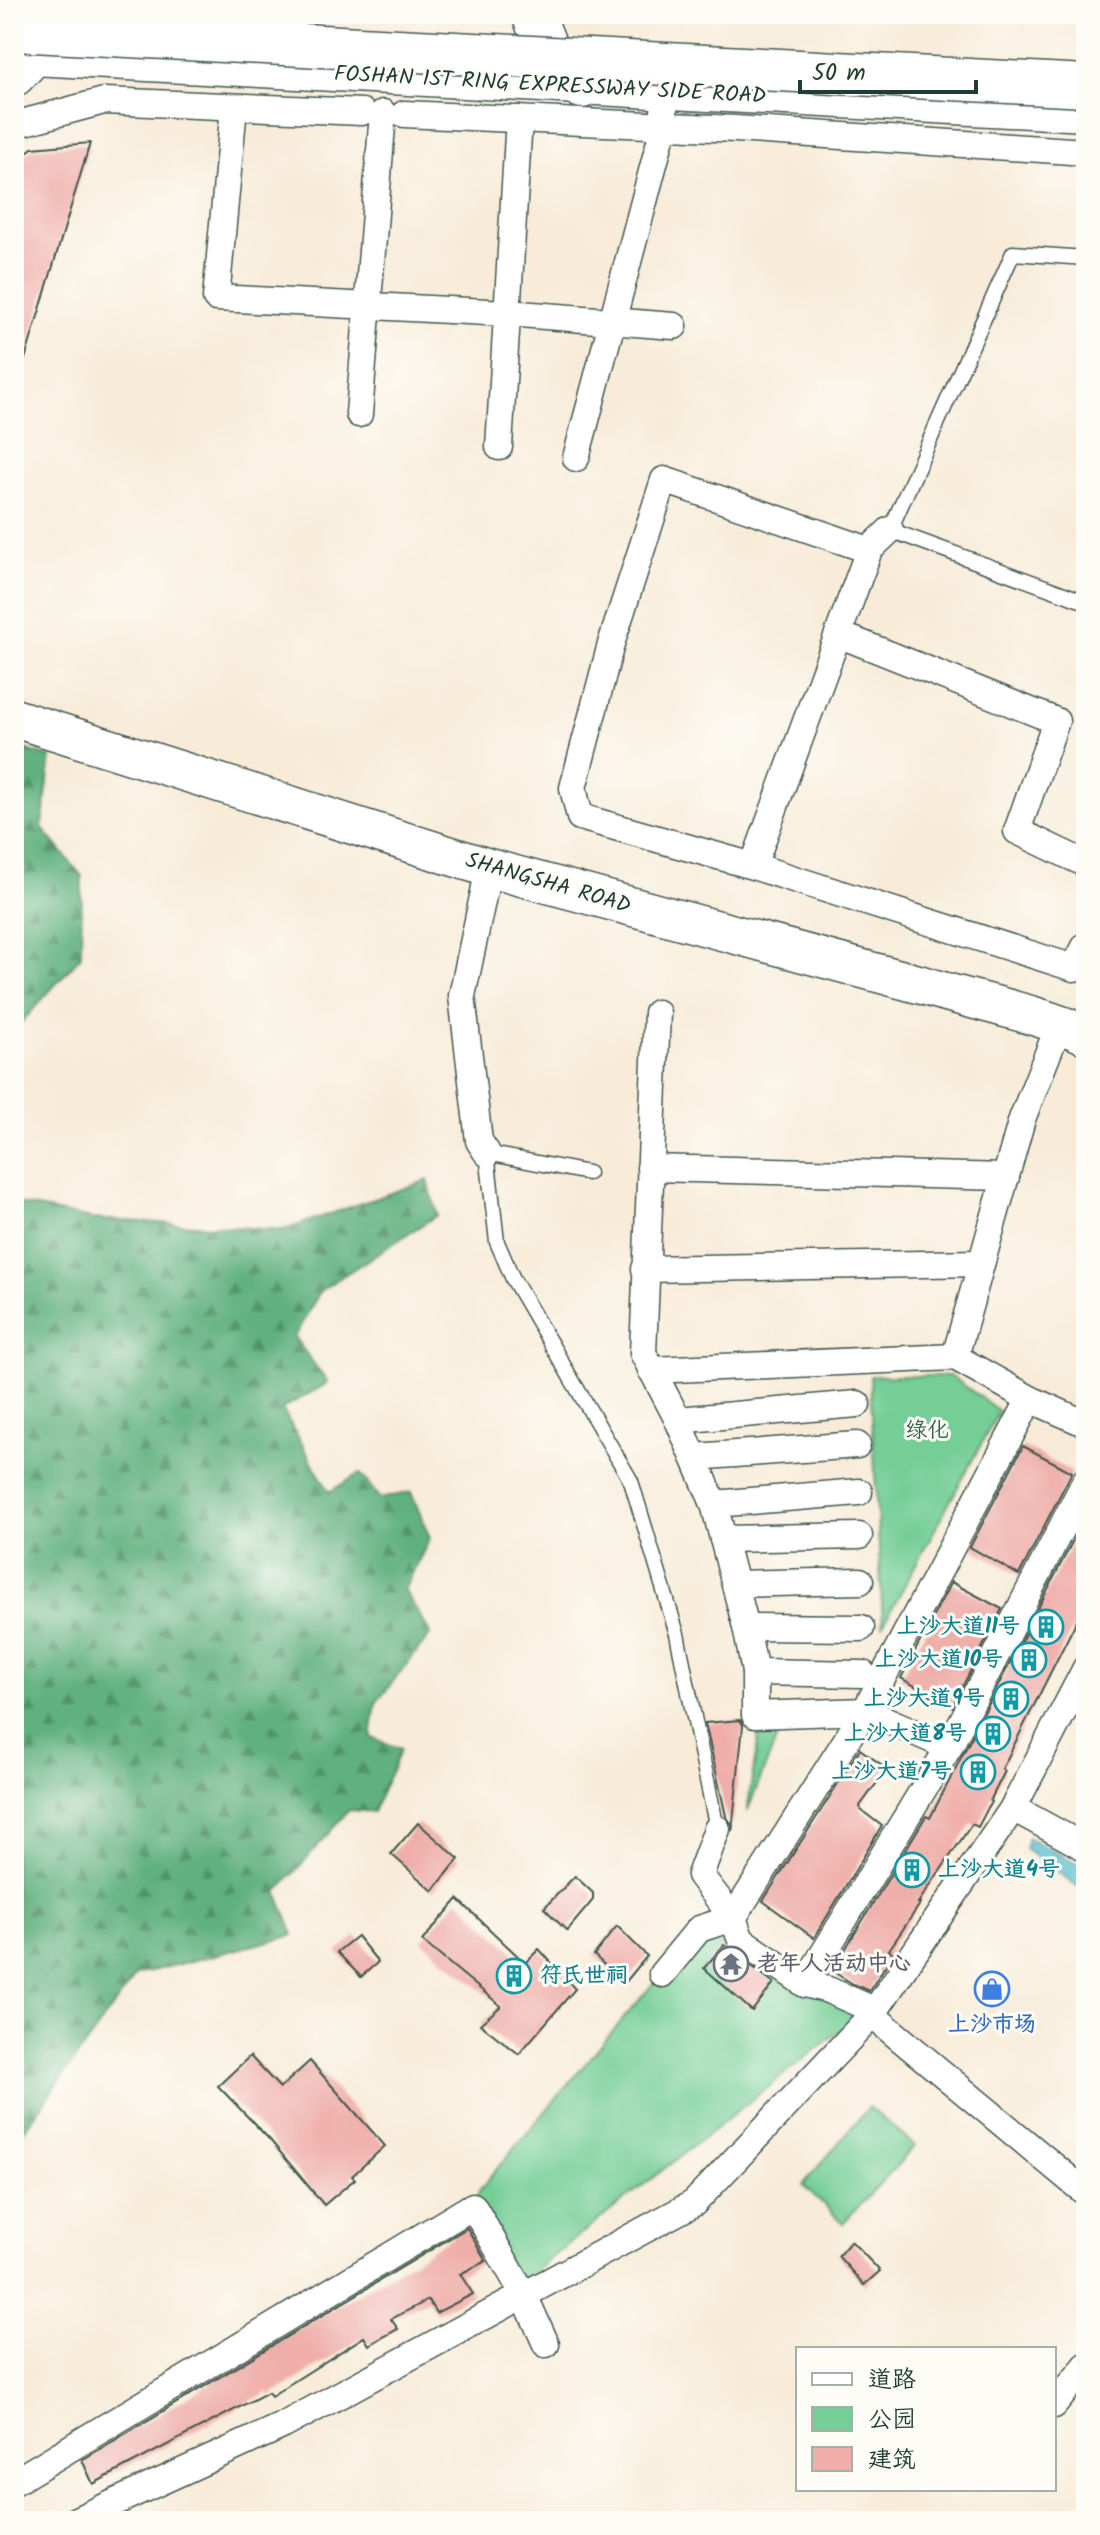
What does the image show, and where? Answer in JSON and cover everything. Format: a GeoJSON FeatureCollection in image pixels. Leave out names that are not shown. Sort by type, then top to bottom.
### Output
{"type":"FeatureCollection","features":[{"type":"Feature","properties":{"kind":"main road"},"geometry":{"type":"LineString","coordinates":[[18,55],[72,14]]}},
{"type":"Feature","properties":{"kind":"main road"},"geometry":{"type":"LineString","coordinates":[[533,14],[553,65],[582,87]]}},
{"type":"Feature","properties":{"kind":"main road","name":"FOSHAN 1ST RING EXPRESSWAY SIDE ROAD"},"geometry":{"type":"LineString","coordinates":[[18,55],[1086,86]]}},
{"type":"Feature","properties":{"kind":"main road","name":"SHANGSHA ROAD"},"geometry":{"type":"LineString","coordinates":[[14,718],[489,868],[1073,1025]]}},
{"type":"Feature","properties":{"kind":"street","name":"FOSHAN 1ST RING EXPRESSWAY SIDE ROAD"},"geometry":{"type":"LineString","coordinates":[[18,55],[1086,114]]}},
{"type":"Feature","properties":{"kind":"street"},"geometry":{"type":"LineString","coordinates":[[576,458],[664,126],[663,92]]}},
{"type":"Feature","properties":{"kind":"street"},"geometry":{"type":"LineString","coordinates":[[14,125],[104,101],[664,126],[1086,152]]}},
{"type":"Feature","properties":{"kind":"street"},"geometry":{"type":"LineString","coordinates":[[234,107],[216,298],[507,313],[674,326]]}},
{"type":"Feature","properties":{"kind":"street"},"geometry":{"type":"LineString","coordinates":[[359,414],[383,113]]}},
{"type":"Feature","properties":{"kind":"street"},"geometry":{"type":"LineString","coordinates":[[499,447],[519,119]]}},
{"type":"Feature","properties":{"kind":"street"},"geometry":{"type":"LineString","coordinates":[[869,550],[664,480],[611,644],[573,788],[580,817],[753,866],[1074,968],[1086,945]]}},
{"type":"Feature","properties":{"kind":"street"},"geometry":{"type":"LineString","coordinates":[[753,866],[869,550],[890,530]]}},
{"type":"Feature","properties":{"kind":"street"},"geometry":{"type":"LineString","coordinates":[[838,634],[1056,721],[1017,831],[1086,864]]}},
{"type":"Feature","properties":{"kind":"street"},"geometry":{"type":"LineString","coordinates":[[487,1153],[479,1141],[462,996],[489,868]]}},
{"type":"Feature","properties":{"kind":"street"},"geometry":{"type":"LineString","coordinates":[[657,1013],[643,1353],[678,1420],[714,1504],[736,1584],[755,1672],[755,1715],[865,1711],[949,1747]]}},
{"type":"Feature","properties":{"kind":"street"},"geometry":{"type":"LineString","coordinates":[[955,1357],[1022,1119],[1073,1025]]}},
{"type":"Feature","properties":{"kind":"street"},"geometry":{"type":"LineString","coordinates":[[650,1168],[1006,1177]]}},
{"type":"Feature","properties":{"kind":"street"},"geometry":{"type":"LineString","coordinates":[[645,1269],[981,1263]]}},
{"type":"Feature","properties":{"kind":"street"},"geometry":{"type":"LineString","coordinates":[[651,1370],[955,1357],[1030,1399],[1086,1424]]}},
{"type":"Feature","properties":{"kind":"street"},"geometry":{"type":"LineString","coordinates":[[662,1974],[699,1929],[733,1918],[865,1711],[1030,1399]]}},
{"type":"Feature","properties":{"kind":"street"},"geometry":{"type":"LineString","coordinates":[[678,1420],[857,1404]]}},
{"type":"Feature","properties":{"kind":"street"},"geometry":{"type":"LineString","coordinates":[[694,1457],[857,1445]]}},
{"type":"Feature","properties":{"kind":"street"},"geometry":{"type":"LineString","coordinates":[[805,1984],[949,1747],[1086,1480]]}},
{"type":"Feature","properties":{"kind":"street"},"geometry":{"type":"LineString","coordinates":[[714,1504],[859,1492]]}},
{"type":"Feature","properties":{"kind":"street"},"geometry":{"type":"LineString","coordinates":[[723,1539],[859,1536]]}},
{"type":"Feature","properties":{"kind":"street"},"geometry":{"type":"LineString","coordinates":[[736,1584],[860,1581]]}},
{"type":"Feature","properties":{"kind":"street"},"geometry":{"type":"LineString","coordinates":[[746,1627],[861,1628]]}},
{"type":"Feature","properties":{"kind":"street"},"geometry":{"type":"LineString","coordinates":[[74,2521],[284,2425],[694,2203],[872,2015],[1013,1808],[1086,1668]]}},
{"type":"Feature","properties":{"kind":"street"},"geometry":{"type":"LineString","coordinates":[[755,1672],[863,1674]]}},
{"type":"Feature","properties":{"kind":"street"},"geometry":{"type":"LineString","coordinates":[[1013,1808],[1086,1848]]}},
{"type":"Feature","properties":{"kind":"street"},"geometry":{"type":"LineString","coordinates":[[717,1829],[700,1875],[733,1918],[741,1940],[805,1984],[867,2007],[872,2015],[1086,2193]]}},
{"type":"Feature","properties":{"kind":"street"},"geometry":{"type":"LineString","coordinates":[[14,2482],[473,2206],[524,2295],[546,2344]]}},
{"type":"Feature","properties":{"kind":"street"},"geometry":{"type":"LineString","coordinates":[[1056,2403],[1086,2366]]}},
{"type":"Feature","properties":{"kind":"lane"},"geometry":{"type":"LineString","coordinates":[[1086,258],[1013,253],[890,530],[1086,602]]}},
{"type":"Feature","properties":{"kind":"lane"},"geometry":{"type":"LineString","coordinates":[[588,1173],[487,1153],[497,1242],[513,1279],[631,1481],[677,1634],[717,1829]]}},
{"type":"Feature","properties":{"kind":"green space"},"geometry":{"type":"Polygon","coordinates":[[[14,746],[51,757],[42,828],[82,876],[81,956],[14,1031],[14,746]]]}},
{"type":"Feature","properties":{"kind":"green space"},"geometry":{"type":"Polygon","coordinates":[[[428,1180],[437,1215],[321,1290],[294,1337],[328,1383],[282,1409],[329,1492],[360,1473],[380,1499],[411,1492],[430,1538],[404,1590],[431,1634],[376,1703],[371,1737],[401,1749],[373,1812],[349,1810],[277,1892],[294,1935],[136,1975],[14,2144],[14,1203],[91,1219],[284,1230],[428,1180]]]}},
{"type":"Feature","properties":{"kind":"green space","name":"绿化"},"geometry":{"type":"Polygon","coordinates":[[[870,1376],[951,1376],[999,1411],[883,1625],[870,1376]]]}},
{"type":"Feature","properties":{"kind":"green space"},"geometry":{"type":"Polygon","coordinates":[[[760,1728],[781,1728],[747,1812],[760,1728]]]}},
{"type":"Feature","properties":{"kind":"green space"},"geometry":{"type":"Polygon","coordinates":[[[733,1918],[742,1940],[862,2013],[519,2283],[473,2206],[480,2189],[699,1929],[733,1918]]]}},
{"type":"Feature","properties":{"kind":"green space"},"geometry":{"type":"Polygon","coordinates":[[[869,2107],[915,2146],[843,2223],[803,2185],[869,2107]]]}},
{"type":"Feature","properties":{"kind":"water"},"geometry":{"type":"Polygon","coordinates":[[[1028,1838],[1086,1868],[1086,1892],[1025,1849],[1028,1838]]]}},
{"type":"Feature","properties":{"kind":"building"},"geometry":{"type":"Polygon","coordinates":[[[90,143],[19,379],[14,379],[14,163],[32,148],[90,143]]]}},
{"type":"Feature","properties":{"kind":"building"},"geometry":{"type":"Polygon","coordinates":[[[1023,1446],[1072,1472],[1019,1575],[970,1547],[1023,1446]]]}},
{"type":"Feature","properties":{"kind":"building"},"geometry":{"type":"Polygon","coordinates":[[[1086,1515],[1086,1602],[1002,1769],[1005,1771],[991,1802],[978,1827],[972,1824],[918,1903],[889,1950],[893,1953],[869,1991],[853,1984],[832,1971],[926,1816],[930,1818],[1086,1515]]]}},
{"type":"Feature","properties":{"kind":"building"},"geometry":{"type":"Polygon","coordinates":[[[951,1582],[1002,1609],[952,1707],[901,1678],[951,1582]]]}},
{"type":"Feature","properties":{"kind":"building"},"geometry":{"type":"Polygon","coordinates":[[[740,1720],[743,1725],[733,1825],[726,1816],[705,1723],[740,1720]]]}},
{"type":"Feature","properties":{"kind":"building"},"geometry":{"type":"Polygon","coordinates":[[[860,1749],[887,1769],[860,1806],[882,1826],[814,1938],[763,1901],[860,1749]]]}},
{"type":"Feature","properties":{"kind":"building"},"geometry":{"type":"Polygon","coordinates":[[[418,1823],[459,1859],[433,1891],[391,1854],[418,1823]]]}},
{"type":"Feature","properties":{"kind":"building"},"geometry":{"type":"Polygon","coordinates":[[[575,1876],[593,1893],[593,1900],[567,1931],[544,1908],[575,1876]]]}},
{"type":"Feature","properties":{"kind":"building","name":"符氏世祠"},"geometry":{"type":"Polygon","coordinates":[[[458,1899],[525,1963],[539,1949],[575,1989],[519,2054],[480,2024],[501,2006],[422,1941],[458,1899]]]}},
{"type":"Feature","properties":{"kind":"building"},"geometry":{"type":"Polygon","coordinates":[[[617,1926],[647,1956],[624,1984],[594,1955],[617,1926]]]}},
{"type":"Feature","properties":{"kind":"building"},"geometry":{"type":"Polygon","coordinates":[[[357,1936],[378,1962],[361,1977],[337,1952],[357,1936]]]}},
{"type":"Feature","properties":{"kind":"building","name":"老年人活动中心"},"geometry":{"type":"Polygon","coordinates":[[[724,1945],[774,1983],[752,2011],[704,1968],[724,1945]]]}},
{"type":"Feature","properties":{"kind":"building"},"geometry":{"type":"Polygon","coordinates":[[[250,2056],[280,2088],[310,2061],[385,2146],[352,2176],[355,2179],[324,2205],[270,2140],[218,2086],[250,2056]]]}},
{"type":"Feature","properties":{"kind":"building"},"geometry":{"type":"Polygon","coordinates":[[[467,2228],[486,2261],[460,2274],[473,2294],[436,2313],[428,2300],[391,2319],[398,2329],[369,2345],[364,2337],[271,2396],[268,2392],[93,2484],[82,2460],[467,2228]]]}},
{"type":"Feature","properties":{"kind":"building"},"geometry":{"type":"Polygon","coordinates":[[[851,2241],[880,2271],[864,2285],[838,2256],[851,2241]]]}},
{"type":"Feature","properties":{"kind":"place","name":"上沙大道11号"},"geometry":{"type":"Point","coordinates":[1046,1627]}},
{"type":"Feature","properties":{"kind":"place","name":"上沙大道10号"},"geometry":{"type":"Point","coordinates":[1029,1660]}},
{"type":"Feature","properties":{"kind":"place","name":"上沙大道9号"},"geometry":{"type":"Point","coordinates":[1011,1699]}},
{"type":"Feature","properties":{"kind":"place","name":"上沙大道8号"},"geometry":{"type":"Point","coordinates":[993,1734]}},
{"type":"Feature","properties":{"kind":"place","name":"上沙大道7号"},"geometry":{"type":"Point","coordinates":[978,1772]}},
{"type":"Feature","properties":{"kind":"place","name":"上沙大道4号"},"geometry":{"type":"Point","coordinates":[912,1870]}},
{"type":"Feature","properties":{"kind":"place","name":"老年人活动中心"},"geometry":{"type":"Point","coordinates":[731,1964]}},
{"type":"Feature","properties":{"kind":"place","name":"符氏世祠"},"geometry":{"type":"Point","coordinates":[514,1976]}},
{"type":"Feature","properties":{"kind":"place","name":"上沙市场"},"geometry":{"type":"Point","coordinates":[992,1989]}}]}
